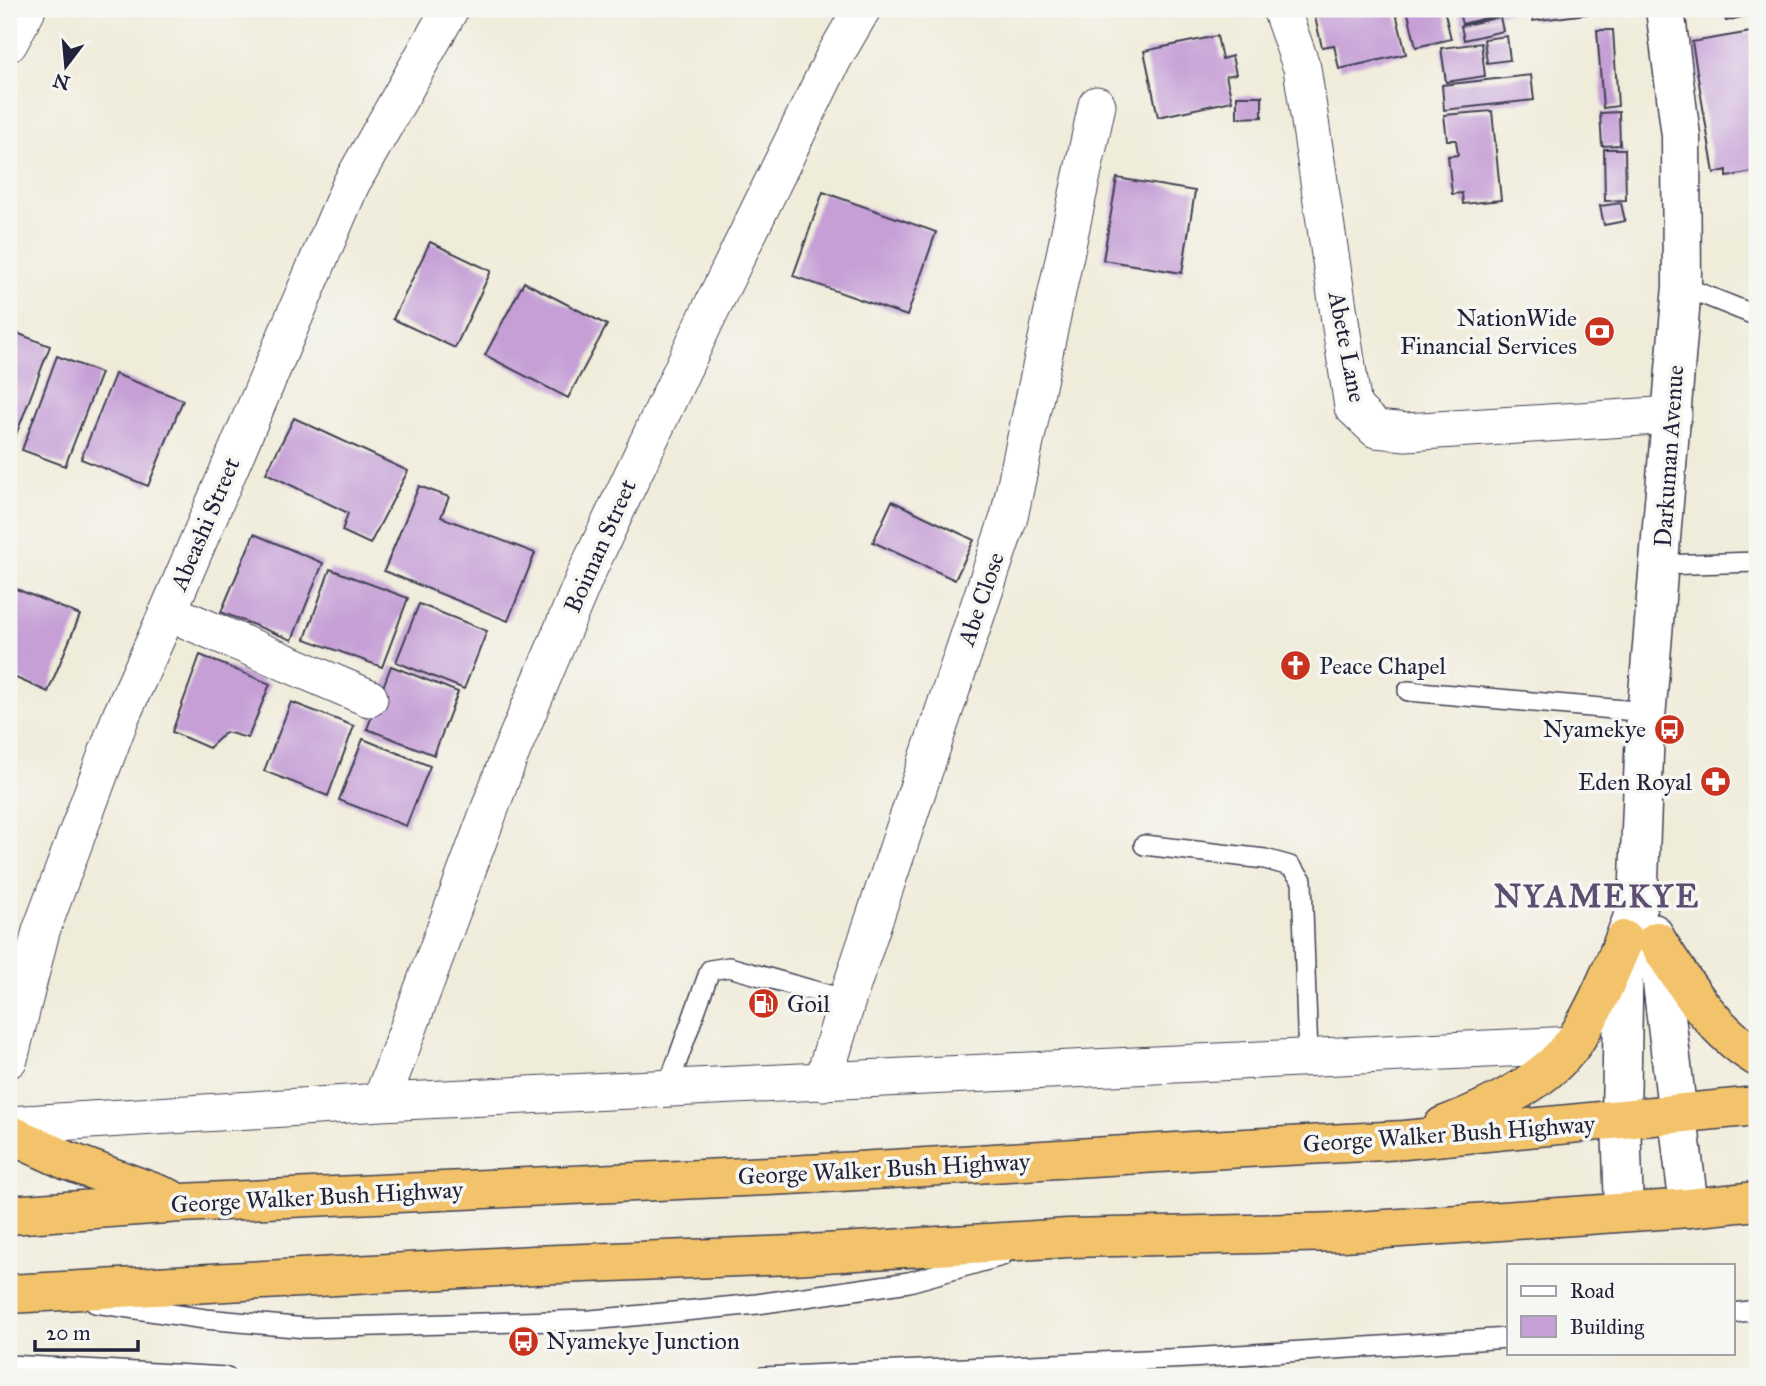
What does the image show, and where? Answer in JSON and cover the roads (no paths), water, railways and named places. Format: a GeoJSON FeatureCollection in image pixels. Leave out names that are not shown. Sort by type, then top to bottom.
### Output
{"type":"FeatureCollection","features":[{"type":"Feature","properties":{"kind":"highway"},"geometry":{"type":"LineString","coordinates":[[1404,1140],[1480,1112],[1548,1069],[1572,1045],[1641,941],[1684,983],[1714,1022],[1753,1048]]}},
{"type":"Feature","properties":{"kind":"highway","name":"George Walker Bush Highway"},"geometry":{"type":"LineString","coordinates":[[9,1215],[181,1203],[790,1175],[1404,1140],[1757,1106]]}},
{"type":"Feature","properties":{"kind":"highway"},"geometry":{"type":"LineString","coordinates":[[9,1134],[68,1161],[181,1203]]}},
{"type":"Feature","properties":{"kind":"highway"},"geometry":{"type":"LineString","coordinates":[[15,1293],[534,1265],[792,1255],[1068,1238],[1343,1232],[1757,1201]]}},
{"type":"Feature","properties":{"kind":"street"},"geometry":{"type":"LineString","coordinates":[[9,43],[27,9]]}},
{"type":"Feature","properties":{"kind":"street","name":"Abeashi Street"},"geometry":{"type":"LineString","coordinates":[[9,1059],[41,931],[121,716],[351,184],[450,9]]}},
{"type":"Feature","properties":{"kind":"street","name":"Boiman Street"},"geometry":{"type":"LineString","coordinates":[[382,1102],[509,757],[586,574],[833,59],[862,9]]}},
{"type":"Feature","properties":{"kind":"street","name":"Abete Lane"},"geometry":{"type":"LineString","coordinates":[[1281,9],[1302,68],[1353,407],[1376,429],[1406,432],[1672,415]]}},
{"type":"Feature","properties":{"kind":"street","name":"Darkuman Avenue"},"geometry":{"type":"LineString","coordinates":[[1665,9],[1681,136],[1682,286],[1647,712],[1638,905],[1641,941],[1671,1056],[1689,1208]]}},
{"type":"Feature","properties":{"kind":"street","name":"Abe Close"},"geometry":{"type":"LineString","coordinates":[[823,1082],[1009,517],[1097,105]]}},
{"type":"Feature","properties":{"kind":"street"},"geometry":{"type":"LineString","coordinates":[[168,612],[369,698]]}},
{"type":"Feature","properties":{"kind":"street","name":"Darkuman Avenue"},"geometry":{"type":"LineString","coordinates":[[1624,1212],[1621,1059],[1641,941]]}},
{"type":"Feature","properties":{"kind":"street"},"geometry":{"type":"LineString","coordinates":[[9,1125],[382,1102],[1572,1045]]}},
{"type":"Feature","properties":{"kind":"lane"},"geometry":{"type":"LineString","coordinates":[[1682,286],[1757,316]]}},
{"type":"Feature","properties":{"kind":"lane"},"geometry":{"type":"LineString","coordinates":[[1660,565],[1757,562]]}},
{"type":"Feature","properties":{"kind":"lane"},"geometry":{"type":"LineString","coordinates":[[1408,691],[1647,712]]}},
{"type":"Feature","properties":{"kind":"lane"},"geometry":{"type":"LineString","coordinates":[[1144,845],[1265,859],[1290,866],[1302,880],[1308,1058]]}},
{"type":"Feature","properties":{"kind":"lane"},"geometry":{"type":"LineString","coordinates":[[667,1089],[710,970],[729,967],[848,1000]]}},
{"type":"Feature","properties":{"kind":"lane"},"geometry":{"type":"LineString","coordinates":[[15,1293],[205,1319],[306,1328],[591,1320],[757,1304],[909,1282],[1068,1238]]}},
{"type":"Feature","properties":{"kind":"lane"},"geometry":{"type":"LineString","coordinates":[[1734,1313],[1757,1310]]}},
{"type":"Feature","properties":{"kind":"lane"},"geometry":{"type":"LineString","coordinates":[[763,1377],[1190,1357],[1507,1338]]}},
{"type":"Feature","properties":{"kind":"lane"},"geometry":{"type":"LineString","coordinates":[[9,1365],[226,1377]]}},
{"type":"Feature","properties":{"kind":"place","name":"NationWide Financial Services"},"geometry":{"type":"Point","coordinates":[1600,332]}},
{"type":"Feature","properties":{"kind":"place","name":"Peace Chapel"},"geometry":{"type":"Point","coordinates":[1296,666]}},
{"type":"Feature","properties":{"kind":"place","name":"Nyamekye"},"geometry":{"type":"Point","coordinates":[1669,729]}},
{"type":"Feature","properties":{"kind":"place","name":"Eden Royal"},"geometry":{"type":"Point","coordinates":[1715,782]}},
{"type":"Feature","properties":{"kind":"place","name":"Goil"},"geometry":{"type":"Point","coordinates":[764,1004]}},
{"type":"Feature","properties":{"kind":"place","name":"Nyamekye Junction"},"geometry":{"type":"Point","coordinates":[523,1341]}},
{"type":"Feature","properties":{"kind":"district","name":"NYAMEKYE"},"geometry":{"type":"Point","coordinates":[1597,896]}}]}
